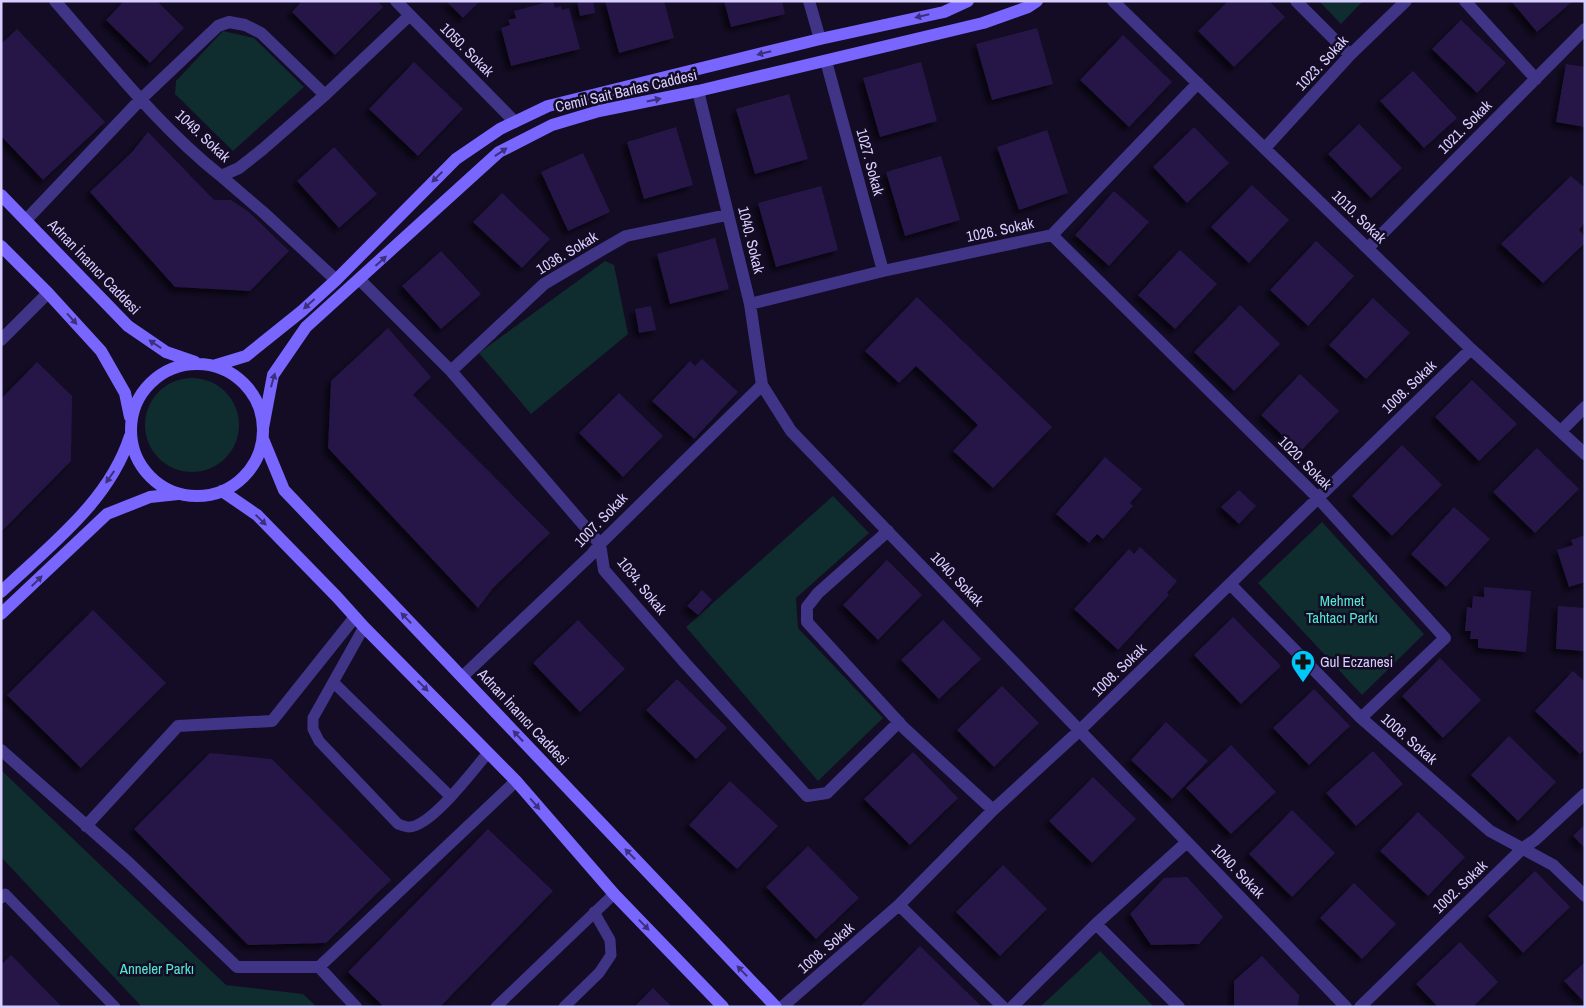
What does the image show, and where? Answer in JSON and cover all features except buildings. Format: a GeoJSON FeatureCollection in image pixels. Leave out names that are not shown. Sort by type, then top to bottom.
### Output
{"type":"FeatureCollection","features":[{"type":"Feature","properties":{"kind":"main road","name":"Cemil Sait Barlas Caddesi"},"geometry":{"type":"LineString","coordinates":[[214,366],[246,356],[302,311],[336,280],[456,159],[500,129],[548,106],[820,40],[942,6],[968,1]]}},
{"type":"Feature","properties":{"kind":"main road","name":"Cemil Sait Barlas Caddesi"},"geometry":{"type":"LineString","coordinates":[[263,434],[273,375],[306,327],[499,152],[552,125],[599,111],[698,91],[983,23],[1028,7],[1037,1]]}},
{"type":"Feature","properties":{"kind":"main road","name":"Adnan İnanıcı Caddesi"},"geometry":{"type":"LineString","coordinates":[[1,195],[128,326],[166,352],[200,363]]}},
{"type":"Feature","properties":{"kind":"main road"},"geometry":{"type":"LineString","coordinates":[[3,252],[48,293],[101,351],[125,393],[131,420]]}},
{"type":"Feature","properties":{"kind":"main road"},"geometry":{"type":"LineString","coordinates":[[1,614],[107,514],[150,497],[181,494],[208,495],[222,491],[234,485],[253,465],[259,453],[263,434],[261,412],[248,388],[232,374],[214,366],[200,363],[186,364],[160,374],[141,394],[134,406],[131,420],[133,448],[146,472],[162,485],[181,494]]}},
{"type":"Feature","properties":{"kind":"main road"},"geometry":{"type":"LineString","coordinates":[[1,592],[88,509],[120,463],[131,434]]}},
{"type":"Feature","properties":{"kind":"main road","name":"Adnan İnanıcı Caddesi"},"geometry":{"type":"LineString","coordinates":[[263,434],[284,490],[776,1007]]}},
{"type":"Feature","properties":{"kind":"main road"},"geometry":{"type":"LineString","coordinates":[[222,491],[257,515],[516,781],[614,894],[723,1007]]}},
{"type":"Feature","properties":{"kind":"street","name":"1049. Sokak"},"geometry":{"type":"LineString","coordinates":[[55,1],[141,99],[198,158],[221,176],[239,168],[325,95],[410,15]]}},
{"type":"Feature","properties":{"kind":"street","name":"1050. Sokak"},"geometry":{"type":"LineString","coordinates":[[396,1],[515,122]]}},
{"type":"Feature","properties":{"kind":"street"},"geometry":{"type":"LineString","coordinates":[[809,1],[820,40]]}},
{"type":"Feature","properties":{"kind":"street","name":"1010. Sokak"},"geometry":{"type":"LineString","coordinates":[[1113,1],[1472,349],[1585,454]]}},
{"type":"Feature","properties":{"kind":"street"},"geometry":{"type":"LineString","coordinates":[[1296,1],[1350,55]]}},
{"type":"Feature","properties":{"kind":"street","name":"1023. Sokak"},"geometry":{"type":"LineString","coordinates":[[1265,148],[1350,55],[1406,1]]}},
{"type":"Feature","properties":{"kind":"street"},"geometry":{"type":"LineString","coordinates":[[1465,1],[1536,79]]}},
{"type":"Feature","properties":{"kind":"street"},"geometry":{"type":"LineString","coordinates":[[26,220],[141,99],[218,26],[229,22],[245,25],[261,33],[325,95]]}},
{"type":"Feature","properties":{"kind":"street","name":"1021. Sokak"},"geometry":{"type":"LineString","coordinates":[[1368,248],[1585,29]]}},
{"type":"Feature","properties":{"kind":"street","name":"1027. Sokak"},"geometry":{"type":"LineString","coordinates":[[826,61],[883,271]]}},
{"type":"Feature","properties":{"kind":"street","name":"1026. Sokak"},"geometry":{"type":"LineString","coordinates":[[750,304],[883,271],[1052,235],[1198,83]]}},
{"type":"Feature","properties":{"kind":"street","name":"1040. Sokak"},"geometry":{"type":"LineString","coordinates":[[698,91],[750,304],[762,385],[791,431],[1346,1007]]}},
{"type":"Feature","properties":{"kind":"street"},"geometry":{"type":"LineString","coordinates":[[221,176],[336,280]]}},
{"type":"Feature","properties":{"kind":"street","name":"1036. Sokak"},"geometry":{"type":"LineString","coordinates":[[452,371],[544,284],[626,236],[727,215]]}},
{"type":"Feature","properties":{"kind":"street","name":"1020. Sokak"},"geometry":{"type":"LineString","coordinates":[[1052,235],[1318,498],[1445,638],[1361,718]]}},
{"type":"Feature","properties":{"kind":"street"},"geometry":{"type":"LineString","coordinates":[[360,280],[452,371],[600,544]]}},
{"type":"Feature","properties":{"kind":"street"},"geometry":{"type":"LineString","coordinates":[[1,340],[48,293]]}},
{"type":"Feature","properties":{"kind":"street","name":"1008. Sokak"},"geometry":{"type":"LineString","coordinates":[[782,1007],[899,906],[993,810],[1080,730],[1472,349]]}},
{"type":"Feature","properties":{"kind":"street","name":"1007. Sokak"},"geometry":{"type":"LineString","coordinates":[[462,677],[591,554],[762,385]]}},
{"type":"Feature","properties":{"kind":"street"},"geometry":{"type":"LineString","coordinates":[[1561,431],[1585,407]]}},
{"type":"Feature","properties":{"kind":"street"},"geometry":{"type":"LineString","coordinates":[[888,531],[818,593],[807,607],[807,622],[899,722],[993,810]]}},
{"type":"Feature","properties":{"kind":"street","name":"1034. Sokak"},"geometry":{"type":"LineString","coordinates":[[600,544],[604,570],[686,664],[807,796],[827,793],[899,722]]}},
{"type":"Feature","properties":{"kind":"street","name":"1006. Sokak"},"geometry":{"type":"LineString","coordinates":[[1230,584],[1361,718],[1490,831],[1552,865],[1585,896]]}},
{"type":"Feature","properties":{"kind":"street"},"geometry":{"type":"LineString","coordinates":[[86,826],[178,726],[272,721],[355,617]]}},
{"type":"Feature","properties":{"kind":"street"},"geometry":{"type":"LineString","coordinates":[[1,750],[238,967],[319,967],[516,781]]}},
{"type":"Feature","properties":{"kind":"street","name":"1002. Sokak"},"geometry":{"type":"LineString","coordinates":[[1360,1007],[1523,848],[1535,840],[1585,794]]}},
{"type":"Feature","properties":{"kind":"street"},"geometry":{"type":"LineString","coordinates":[[1012,1007],[1096,924],[1187,842]]}},
{"type":"Feature","properties":{"kind":"street"},"geometry":{"type":"LineString","coordinates":[[899,906],[1003,1007]]}},
{"type":"Feature","properties":{"kind":"street"},"geometry":{"type":"LineString","coordinates":[[1096,924],[1179,1007]]}},
{"type":"Feature","properties":{"kind":"street"},"geometry":{"type":"LineString","coordinates":[[319,967],[356,1007]]}},
{"type":"Feature","properties":{"kind":"lane"},"geometry":{"type":"LineString","coordinates":[[364,627],[313,718],[312,729],[319,741],[398,824],[408,828],[424,822],[451,797],[488,753]]}},
{"type":"Feature","properties":{"kind":"lane"},"geometry":{"type":"LineString","coordinates":[[333,682],[451,797]]}},
{"type":"Feature","properties":{"kind":"lane"},"geometry":{"type":"LineString","coordinates":[[1,898],[5,894],[115,1007]]}},
{"type":"Feature","properties":{"kind":"lane"},"geometry":{"type":"LineString","coordinates":[[496,1007],[614,894]]}},
{"type":"Feature","properties":{"kind":"lane"},"geometry":{"type":"LineString","coordinates":[[564,1007],[598,973],[611,955],[610,940],[594,912]]}},
{"type":"Feature","properties":{"kind":"green space"},"geometry":{"type":"Polygon","coordinates":[[[1319,1],[1363,1],[1341,24],[1319,1]]]}},
{"type":"Feature","properties":{"kind":"green space"},"geometry":{"type":"Polygon","coordinates":[[[223,31],[254,38],[304,87],[233,151],[175,94],[176,81],[223,31]]]}},
{"type":"Feature","properties":{"kind":"green space"},"geometry":{"type":"Polygon","coordinates":[[[605,261],[614,265],[628,334],[531,414],[479,353],[605,261]]]}},
{"type":"Feature","properties":{"kind":"green space"},"geometry":{"type":"Polygon","coordinates":[[[192,378],[210,382],[225,392],[235,407],[239,425],[235,443],[225,458],[210,468],[192,472],[174,468],[159,458],[149,443],[145,425],[149,407],[159,392],[174,382],[192,378]]]}},
{"type":"Feature","properties":{"kind":"green space"},"geometry":{"type":"Polygon","coordinates":[[[833,496],[869,533],[796,598],[798,628],[883,718],[818,781],[686,627],[833,496]]]}},
{"type":"Feature","properties":{"kind":"green space","name":"Mehmet Tahtacı Parkı"},"geometry":{"type":"Polygon","coordinates":[[[1322,522],[1424,634],[1362,695],[1258,583],[1322,522]]]}},
{"type":"Feature","properties":{"kind":"green space","name":"Anneler Parkı"},"geometry":{"type":"Polygon","coordinates":[[[1,770],[226,985],[303,994],[317,1007],[142,1007],[1,857],[1,770]]]}},
{"type":"Feature","properties":{"kind":"green space"},"geometry":{"type":"Polygon","coordinates":[[[1100,951],[1154,1007],[1040,1007],[1100,951]]]}},
{"type":"Feature","properties":{"kind":"place","name":"Gul Eczanesi"},"geometry":{"type":"Point","coordinates":[1303,683]}}]}
